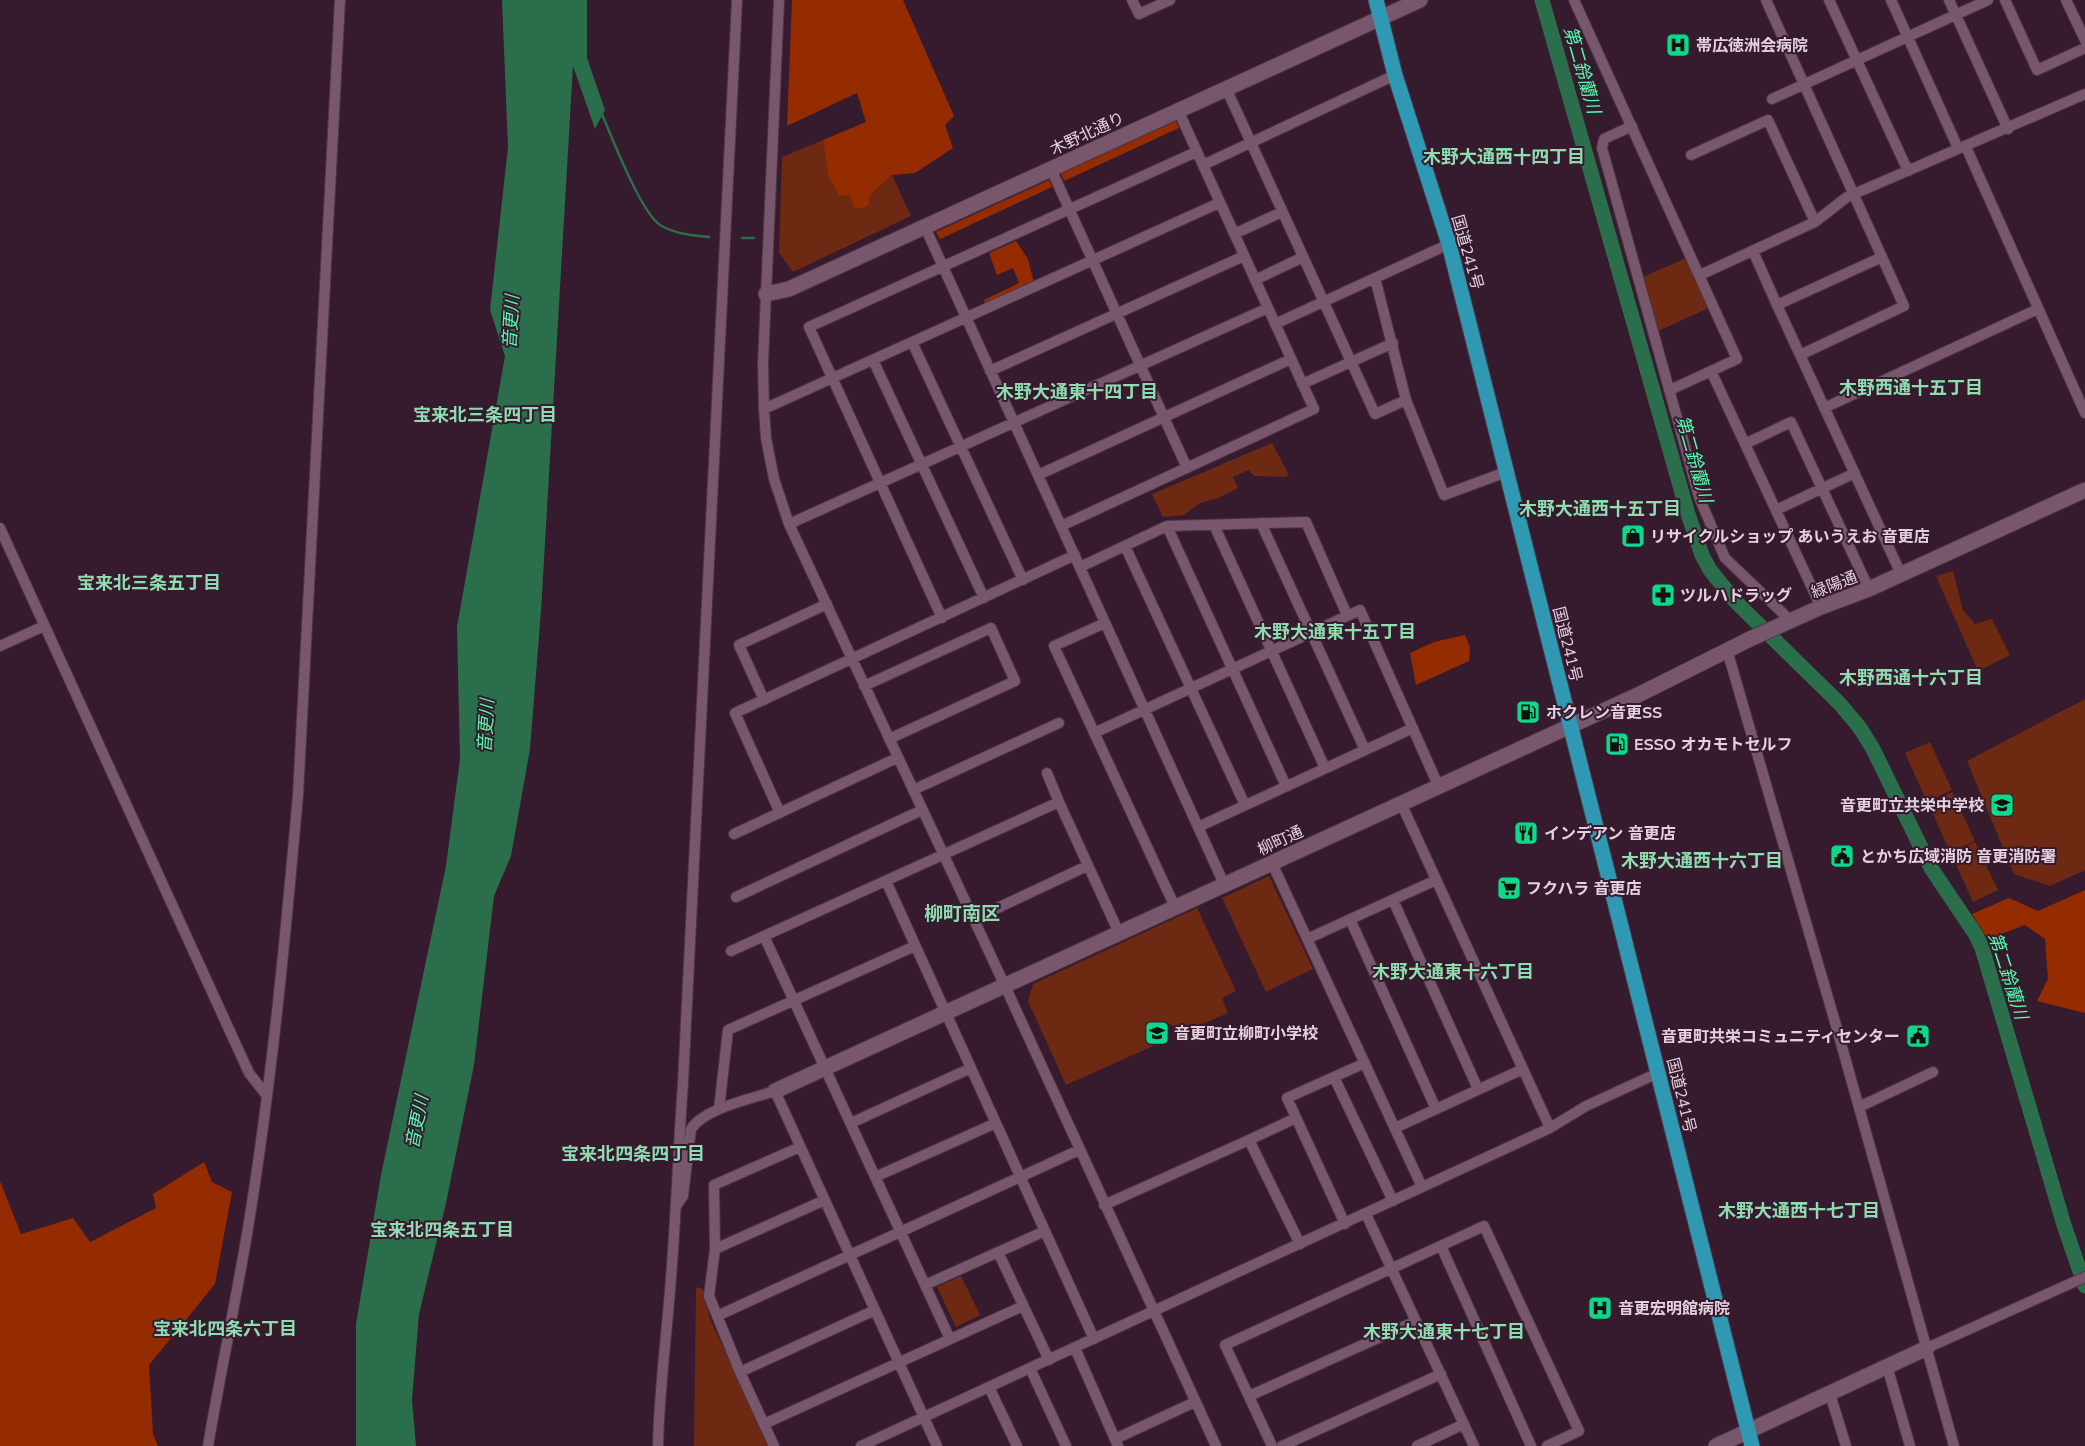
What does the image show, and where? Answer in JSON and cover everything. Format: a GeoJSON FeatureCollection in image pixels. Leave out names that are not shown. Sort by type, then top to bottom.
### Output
{"type":"FeatureCollection","features":[{"type":"Feature","properties":{"kind":"highway","name":"国道241号"},"geometry":{"type":"LineString","coordinates":[[1376,0],[1394,75],[1449,244],[1750,1439]]}},
{"type":"Feature","properties":{"kind":"street"},"geometry":{"type":"LineString","coordinates":[[208,1446],[247,1234],[267,1096],[279,1001],[298,795],[340,0]]}},
{"type":"Feature","properties":{"kind":"street"},"geometry":{"type":"LineString","coordinates":[[658,1446],[659,1397],[670,1291],[676,1206],[737,0]]}},
{"type":"Feature","properties":{"kind":"street"},"geometry":{"type":"LineString","coordinates":[[778,0],[763,363],[766,438],[774,479],[789,524],[974,919],[1194,1402],[1216,1446]]}},
{"type":"Feature","properties":{"kind":"street"},"geometry":{"type":"LineString","coordinates":[[1132,0],[1139,14],[1170,0]]}},
{"type":"Feature","properties":{"kind":"street","name":"木野北通り"},"geometry":{"type":"LineString","coordinates":[[766,294],[789,289],[1420,0]]}},
{"type":"Feature","properties":{"kind":"street"},"geometry":{"type":"LineString","coordinates":[[1574,0],[1737,359],[1670,390]]}},
{"type":"Feature","properties":{"kind":"street"},"geometry":{"type":"LineString","coordinates":[[1766,0],[1904,306],[1800,355]]}},
{"type":"Feature","properties":{"kind":"street"},"geometry":{"type":"LineString","coordinates":[[1829,0],[1908,171]]}},
{"type":"Feature","properties":{"kind":"street"},"geometry":{"type":"LineString","coordinates":[[1891,0],[1962,147],[2085,413]]}},
{"type":"Feature","properties":{"kind":"street"},"geometry":{"type":"LineString","coordinates":[[1949,0],[2008,129]]}},
{"type":"Feature","properties":{"kind":"street"},"geometry":{"type":"LineString","coordinates":[[1772,99],[1988,0]]}},
{"type":"Feature","properties":{"kind":"street"},"geometry":{"type":"LineString","coordinates":[[2005,0],[2037,70],[2085,48]]}},
{"type":"Feature","properties":{"kind":"street"},"geometry":{"type":"LineString","coordinates":[[2066,0],[2085,40]]}},
{"type":"Feature","properties":{"kind":"street"},"geometry":{"type":"LineString","coordinates":[[1202,165],[1394,75]]}},
{"type":"Feature","properties":{"kind":"street"},"geometry":{"type":"LineString","coordinates":[[1226,88],[1375,414],[1406,400]]}},
{"type":"Feature","properties":{"kind":"street"},"geometry":{"type":"LineString","coordinates":[[1700,275],[1815,222],[1854,194],[2008,129],[2085,94]]}},
{"type":"Feature","properties":{"kind":"street"},"geometry":{"type":"LineString","coordinates":[[1061,526],[1314,409],[1178,110]]}},
{"type":"Feature","properties":{"kind":"street"},"geometry":{"type":"LineString","coordinates":[[1690,155],[1768,120],[1815,222]]}},
{"type":"Feature","properties":{"kind":"street"},"geometry":{"type":"LineString","coordinates":[[1632,126],[1604,139],[1602,148],[1699,498],[1725,558],[1787,622]]}},
{"type":"Feature","properties":{"kind":"street"},"geometry":{"type":"LineString","coordinates":[[942,618],[809,327],[1196,152]]}},
{"type":"Feature","properties":{"kind":"street"},"geometry":{"type":"LineString","coordinates":[[1051,169],[1187,468]]}},
{"type":"Feature","properties":{"kind":"street"},"geometry":{"type":"LineString","coordinates":[[764,409],[1220,202]]}},
{"type":"Feature","properties":{"kind":"street"},"geometry":{"type":"LineString","coordinates":[[1234,234],[1282,212]]}},
{"type":"Feature","properties":{"kind":"street"},"geometry":{"type":"LineString","coordinates":[[925,227],[1224,884]]}},
{"type":"Feature","properties":{"kind":"street"},"geometry":{"type":"LineString","coordinates":[[1275,324],[1449,244]]}},
{"type":"Feature","properties":{"kind":"street"},"geometry":{"type":"LineString","coordinates":[[1753,251],[1776,305],[1902,574]]}},
{"type":"Feature","properties":{"kind":"street"},"geometry":{"type":"LineString","coordinates":[[990,371],[1244,256]]}},
{"type":"Feature","properties":{"kind":"street"},"geometry":{"type":"LineString","coordinates":[[1255,280],[1303,257]]}},
{"type":"Feature","properties":{"kind":"street"},"geometry":{"type":"LineString","coordinates":[[1776,305],[1882,257]]}},
{"type":"Feature","properties":{"kind":"street"},"geometry":{"type":"LineString","coordinates":[[1375,278],[1406,400],[1444,495],[1506,472]]}},
{"type":"Feature","properties":{"kind":"street"},"geometry":{"type":"LineString","coordinates":[[789,524],[1268,308]]}},
{"type":"Feature","properties":{"kind":"street"},"geometry":{"type":"LineString","coordinates":[[1824,408],[2038,309]]}},
{"type":"Feature","properties":{"kind":"street"},"geometry":{"type":"LineString","coordinates":[[912,342],[1022,580]]}},
{"type":"Feature","properties":{"kind":"street"},"geometry":{"type":"LineString","coordinates":[[1302,384],[1393,343]]}},
{"type":"Feature","properties":{"kind":"street"},"geometry":{"type":"LineString","coordinates":[[1038,475],[1291,359]]}},
{"type":"Feature","properties":{"kind":"street"},"geometry":{"type":"LineString","coordinates":[[873,360],[984,598]]}},
{"type":"Feature","properties":{"kind":"street"},"geometry":{"type":"LineString","coordinates":[[1711,371],[1821,607]]}},
{"type":"Feature","properties":{"kind":"street"},"geometry":{"type":"LineString","coordinates":[[1745,444],[1791,422],[1870,589]]}},
{"type":"Feature","properties":{"kind":"street"},"geometry":{"type":"LineString","coordinates":[[1776,510],[1854,473]]}},
{"type":"Feature","properties":{"kind":"street","name":"緑陽通"},"geometry":{"type":"LineString","coordinates":[[1570,726],[1787,622],[1870,589],[2085,491]]}},
{"type":"Feature","properties":{"kind":"street"},"geometry":{"type":"LineString","coordinates":[[1080,567],[1167,526],[1306,522],[1347,615]]}},
{"type":"Feature","properties":{"kind":"street"},"geometry":{"type":"LineString","coordinates":[[1261,523],[1366,750]]}},
{"type":"Feature","properties":{"kind":"street"},"geometry":{"type":"LineString","coordinates":[[1214,525],[1325,768]]}},
{"type":"Feature","properties":{"kind":"street"},"geometry":{"type":"LineString","coordinates":[[1167,526],[1286,786]]}},
{"type":"Feature","properties":{"kind":"street"},"geometry":{"type":"LineString","coordinates":[[0,528],[249,1074],[267,1096]]}},
{"type":"Feature","properties":{"kind":"street"},"geometry":{"type":"LineString","coordinates":[[1125,546],[1245,805]]}},
{"type":"Feature","properties":{"kind":"street"},"geometry":{"type":"LineString","coordinates":[[780,813],[734,713],[852,660],[1075,555]]}},
{"type":"Feature","properties":{"kind":"street"},"geometry":{"type":"LineString","coordinates":[[764,700],[739,645],[827,604]]}},
{"type":"Feature","properties":{"kind":"street"},"geometry":{"type":"LineString","coordinates":[[1094,733],[1360,610],[1438,785]]}},
{"type":"Feature","properties":{"kind":"street"},"geometry":{"type":"LineString","coordinates":[[1105,623],[1054,646],[1175,907]]}},
{"type":"Feature","properties":{"kind":"street"},"geometry":{"type":"LineString","coordinates":[[0,646],[44,626]]}},
{"type":"Feature","properties":{"kind":"street"},"geometry":{"type":"LineString","coordinates":[[864,686],[991,628],[1015,681],[889,739]]}},
{"type":"Feature","properties":{"kind":"street"},"geometry":{"type":"LineString","coordinates":[[1726,650],[1859,1107],[1954,1446]]}},
{"type":"Feature","properties":{"kind":"street"},"geometry":{"type":"LineString","coordinates":[[913,790],[1059,723]]}},
{"type":"Feature","properties":{"kind":"street","name":"柳町通"},"geometry":{"type":"LineString","coordinates":[[775,1091],[1570,726]]}},
{"type":"Feature","properties":{"kind":"street"},"geometry":{"type":"LineString","coordinates":[[1198,827],[1413,728]]}},
{"type":"Feature","properties":{"kind":"street"},"geometry":{"type":"LineString","coordinates":[[734,834],[898,758]]}},
{"type":"Feature","properties":{"kind":"street"},"geometry":{"type":"LineString","coordinates":[[1047,773],[1087,866],[1119,933]]}},
{"type":"Feature","properties":{"kind":"street"},"geometry":{"type":"LineString","coordinates":[[731,951],[1059,802]]}},
{"type":"Feature","properties":{"kind":"street"},"geometry":{"type":"LineString","coordinates":[[1401,803],[1550,1128]]}},
{"type":"Feature","properties":{"kind":"street"},"geometry":{"type":"LineString","coordinates":[[736,897],[922,810]]}},
{"type":"Feature","properties":{"kind":"street"},"geometry":{"type":"LineString","coordinates":[[1272,863],[1422,1187]]}},
{"type":"Feature","properties":{"kind":"street"},"geometry":{"type":"LineString","coordinates":[[974,919],[1087,866]]}},
{"type":"Feature","properties":{"kind":"street"},"geometry":{"type":"LineString","coordinates":[[1307,938],[1436,880]]}},
{"type":"Feature","properties":{"kind":"street"},"geometry":{"type":"LineString","coordinates":[[886,882],[1094,1339]]}},
{"type":"Feature","properties":{"kind":"street"},"geometry":{"type":"LineString","coordinates":[[1393,900],[1478,1089]]}},
{"type":"Feature","properties":{"kind":"street"},"geometry":{"type":"LineString","coordinates":[[1350,919],[1436,1108]]}},
{"type":"Feature","properties":{"kind":"street"},"geometry":{"type":"LineString","coordinates":[[764,936],[950,1339]]}},
{"type":"Feature","properties":{"kind":"street"},"geometry":{"type":"LineString","coordinates":[[719,1110],[728,1030],[916,946]]}},
{"type":"Feature","properties":{"kind":"street"},"geometry":{"type":"LineString","coordinates":[[1345,1224],[1287,1098],[1365,1063]]}},
{"type":"Feature","properties":{"kind":"street"},"geometry":{"type":"LineString","coordinates":[[850,1123],[971,1068]]}},
{"type":"Feature","properties":{"kind":"street"},"geometry":{"type":"LineString","coordinates":[[1395,1128],[1523,1069]]}},
{"type":"Feature","properties":{"kind":"street"},"geometry":{"type":"LineString","coordinates":[[1859,1107],[1934,1072]]}},
{"type":"Feature","properties":{"kind":"street"},"geometry":{"type":"LineString","coordinates":[[862,1446],[880,1442],[924,1417],[1550,1128],[1586,1106],[1658,1073]]}},
{"type":"Feature","properties":{"kind":"street"},"geometry":{"type":"LineString","coordinates":[[1334,1077],[1392,1201]]}},
{"type":"Feature","properties":{"kind":"street"},"geometry":{"type":"LineString","coordinates":[[676,1206],[683,1196],[691,1129],[696,1122],[719,1110],[775,1091],[937,1446]]}},
{"type":"Feature","properties":{"kind":"street"},"geometry":{"type":"LineString","coordinates":[[1104,1205],[1296,1118]]}},
{"type":"Feature","properties":{"kind":"street"},"geometry":{"type":"LineString","coordinates":[[875,1177],[996,1122]]}},
{"type":"Feature","properties":{"kind":"street"},"geometry":{"type":"LineString","coordinates":[[1249,1140],[1300,1244]]}},
{"type":"Feature","properties":{"kind":"street"},"geometry":{"type":"LineString","coordinates":[[774,1446],[740,1372],[709,1296],[715,1249],[714,1186],[800,1148]]}},
{"type":"Feature","properties":{"kind":"street"},"geometry":{"type":"LineString","coordinates":[[717,1316],[1079,1150]]}},
{"type":"Feature","properties":{"kind":"street"},"geometry":{"type":"LineString","coordinates":[[715,1249],[825,1200]]}},
{"type":"Feature","properties":{"kind":"street"},"geometry":{"type":"LineString","coordinates":[[1366,1214],[1474,1446]]}},
{"type":"Feature","properties":{"kind":"street"},"geometry":{"type":"LineString","coordinates":[[1272,1446],[1225,1345],[1484,1226],[1579,1431],[1546,1446]]}},
{"type":"Feature","properties":{"kind":"street"},"geometry":{"type":"LineString","coordinates":[[925,1285],[1045,1231]]}},
{"type":"Feature","properties":{"kind":"street"},"geometry":{"type":"LineString","coordinates":[[1441,1246],[1531,1446]]}},
{"type":"Feature","properties":{"kind":"street"},"geometry":{"type":"LineString","coordinates":[[998,1252],[1049,1360]]}},
{"type":"Feature","properties":{"kind":"street"},"geometry":{"type":"LineString","coordinates":[[1716,1446],[1750,1439],[1830,1394],[2085,1277]]}},
{"type":"Feature","properties":{"kind":"street"},"geometry":{"type":"LineString","coordinates":[[764,1424],[1023,1306]]}},
{"type":"Feature","properties":{"kind":"street"},"geometry":{"type":"LineString","coordinates":[[740,1372],[875,1310]]}},
{"type":"Feature","properties":{"kind":"street"},"geometry":{"type":"LineString","coordinates":[[1249,1396],[1416,1320]]}},
{"type":"Feature","properties":{"kind":"street"},"geometry":{"type":"LineString","coordinates":[[1075,1348],[1117,1442],[1194,1402]]}},
{"type":"Feature","properties":{"kind":"street"},"geometry":{"type":"LineString","coordinates":[[1888,1366],[1910,1446]]}},
{"type":"Feature","properties":{"kind":"street"},"geometry":{"type":"LineString","coordinates":[[1030,1368],[1066,1446]]}},
{"type":"Feature","properties":{"kind":"street"},"geometry":{"type":"LineString","coordinates":[[1282,1446],[1441,1374]]}},
{"type":"Feature","properties":{"kind":"street"},"geometry":{"type":"LineString","coordinates":[[989,1387],[1016,1446]]}},
{"type":"Feature","properties":{"kind":"street"},"geometry":{"type":"LineString","coordinates":[[1830,1394],[1846,1446]]}},
{"type":"Feature","properties":{"kind":"street"},"geometry":{"type":"LineString","coordinates":[[1417,1446],[1464,1424]]}},
{"type":"Feature","properties":{"kind":"shaded area"},"geometry":{"type":"Polygon","coordinates":[[[792,0],[903,0],[954,116],[945,125],[953,148],[915,173],[892,175],[870,195],[868,206],[855,209],[850,196],[839,195],[828,176],[823,140],[866,122],[857,93],[787,126],[792,0]]]}},
{"type":"Feature","properties":{"kind":"shaded area"},"geometry":{"type":"Polygon","coordinates":[[[1175,119],[1179,128],[1064,181],[1060,172],[1175,119]]]}},
{"type":"Feature","properties":{"kind":"shaded area"},"geometry":{"type":"Polygon","coordinates":[[[823,140],[828,176],[870,195],[892,175],[911,216],[793,272],[779,253],[782,157],[823,140]]]}},
{"type":"Feature","properties":{"kind":"shaded area"},"geometry":{"type":"Polygon","coordinates":[[[1049,180],[1052,187],[940,239],[936,232],[1049,180]]]}},
{"type":"Feature","properties":{"kind":"shaded area"},"geometry":{"type":"Polygon","coordinates":[[[1016,241],[1028,259],[1034,283],[986,306],[984,300],[1019,283],[1013,268],[997,275],[989,253],[1016,241]]]}},
{"type":"Feature","properties":{"kind":"shaded area"},"geometry":{"type":"Polygon","coordinates":[[[1686,258],[1709,308],[1658,331],[1643,277],[1686,258]]]}},
{"type":"Feature","properties":{"kind":"shaded area"},"geometry":{"type":"Polygon","coordinates":[[[1272,443],[1289,475],[1285,477],[1254,476],[1249,470],[1233,477],[1238,488],[1218,498],[1200,503],[1184,515],[1163,517],[1152,494],[1272,443]]]}},
{"type":"Feature","properties":{"kind":"shaded area"},"geometry":{"type":"Polygon","coordinates":[[[1953,571],[1963,610],[1975,624],[1992,619],[2010,655],[1978,671],[1936,576],[1953,571]]]}},
{"type":"Feature","properties":{"kind":"shaded area"},"geometry":{"type":"Polygon","coordinates":[[[1465,635],[1470,647],[1469,661],[1416,685],[1410,653],[1434,642],[1465,635]]]}},
{"type":"Feature","properties":{"kind":"shaded area"},"geometry":{"type":"Polygon","coordinates":[[[2085,699],[2085,870],[2050,886],[2014,874],[1967,761],[2085,699]]]}},
{"type":"Feature","properties":{"kind":"shaded area"},"geometry":{"type":"Polygon","coordinates":[[[1930,742],[1952,790],[1927,802],[1905,753],[1930,742]]]}},
{"type":"Feature","properties":{"kind":"shaded area"},"geometry":{"type":"Polygon","coordinates":[[[1952,792],[1975,841],[1950,852],[1928,803],[1952,792]]]}},
{"type":"Feature","properties":{"kind":"shaded area"},"geometry":{"type":"Polygon","coordinates":[[[1975,842],[1998,890],[1973,902],[1951,853],[1975,842]]]}},
{"type":"Feature","properties":{"kind":"shaded area"},"geometry":{"type":"Polygon","coordinates":[[[1269,876],[1313,969],[1266,992],[1222,898],[1269,876]]]}},
{"type":"Feature","properties":{"kind":"shaded area"},"geometry":{"type":"Polygon","coordinates":[[[2085,890],[2085,1013],[2037,1001],[2048,979],[2045,939],[2025,925],[1988,939],[1972,914],[2009,898],[2038,911],[2085,890]]]}},
{"type":"Feature","properties":{"kind":"shaded area"},"geometry":{"type":"Polygon","coordinates":[[[1197,908],[1236,991],[1222,998],[1228,1013],[1182,1033],[1177,1028],[1166,1024],[1155,1033],[1153,1046],[1066,1085],[1028,1001],[1033,984],[1197,908]]]}},
{"type":"Feature","properties":{"kind":"shaded area"},"geometry":{"type":"Polygon","coordinates":[[[204,1162],[212,1182],[232,1192],[215,1284],[149,1365],[153,1434],[158,1446],[0,1446],[0,1181],[21,1234],[73,1218],[90,1242],[156,1208],[153,1194],[204,1162]]]}},
{"type":"Feature","properties":{"kind":"shaded area"},"geometry":{"type":"Polygon","coordinates":[[[961,1276],[980,1315],[956,1327],[937,1287],[961,1276]]]}},
{"type":"Feature","properties":{"kind":"shaded area"},"geometry":{"type":"Polygon","coordinates":[[[696,1287],[703,1289],[710,1319],[769,1446],[694,1446],[696,1287]]]}},
{"type":"Feature","properties":{"kind":"water","name":"音更川"},"geometry":{"type":"Polygon","coordinates":[[[502,0],[587,0],[587,58],[605,110],[595,129],[573,66],[541,611],[530,749],[511,856],[494,896],[474,1065],[446,1203],[419,1314],[412,1400],[416,1446],[356,1446],[356,1324],[381,1175],[446,866],[460,759],[457,627],[505,356],[490,310],[508,147],[502,0]]]}},
{"type":"Feature","properties":{"kind":"waterway","name":"第二鈴蘭川"},"geometry":{"type":"LineString","coordinates":[[1542,0],[1688,514],[1702,555],[1710,570],[1736,602],[1840,704],[1860,728],[1873,749],[1931,868],[1976,935],[1982,948],[2064,1225],[2085,1286]]}},
{"type":"Feature","properties":{"kind":"waterway"},"geometry":{"type":"LineString","coordinates":[[601,112],[635,190],[652,217],[660,225],[671,230],[683,234],[709,237]]}},
{"type":"Feature","properties":{"kind":"waterway"},"geometry":{"type":"LineString","coordinates":[[742,238],[754,238]]}},
{"type":"Feature","properties":{"kind":"place","name":"帯広徳洲会病院"},"geometry":{"type":"Point","coordinates":[1678,45]}},
{"type":"Feature","properties":{"kind":"place","name":"リサイクルショップ あいうえお 音更店"},"geometry":{"type":"Point","coordinates":[1633,536]}},
{"type":"Feature","properties":{"kind":"place","name":"ツルハドラッグ"},"geometry":{"type":"Point","coordinates":[1663,595]}},
{"type":"Feature","properties":{"kind":"place","name":"ホクレン音更SS"},"geometry":{"type":"Point","coordinates":[1528,712]}},
{"type":"Feature","properties":{"kind":"place","name":"ESSO オカモトセルフ"},"geometry":{"type":"Point","coordinates":[1617,744]}},
{"type":"Feature","properties":{"kind":"place","name":"音更町立共栄中学校"},"geometry":{"type":"Point","coordinates":[2002,805]}},
{"type":"Feature","properties":{"kind":"place","name":"インデアン 音更店"},"geometry":{"type":"Point","coordinates":[1526,833]}},
{"type":"Feature","properties":{"kind":"place","name":"とかち広域消防 音更消防署"},"geometry":{"type":"Point","coordinates":[1842,856]}},
{"type":"Feature","properties":{"kind":"place","name":"フクハラ 音更店"},"geometry":{"type":"Point","coordinates":[1509,888]}},
{"type":"Feature","properties":{"kind":"place","name":"音更町立柳町小学校"},"geometry":{"type":"Point","coordinates":[1157,1033]}},
{"type":"Feature","properties":{"kind":"place","name":"音更町共栄コミュニティセンター"},"geometry":{"type":"Point","coordinates":[1918,1036]}},
{"type":"Feature","properties":{"kind":"place","name":"音更宏明館病院"},"geometry":{"type":"Point","coordinates":[1600,1308]}},
{"type":"Feature","properties":{"kind":"district","name":"木野大通西十四丁目"},"geometry":{"type":"Point","coordinates":[1504,157]}},
{"type":"Feature","properties":{"kind":"district","name":"木野西通十五丁目"},"geometry":{"type":"Point","coordinates":[1911,388]}},
{"type":"Feature","properties":{"kind":"district","name":"木野大通東十四丁目"},"geometry":{"type":"Point","coordinates":[1077,392]}},
{"type":"Feature","properties":{"kind":"district","name":"宝来北三条四丁目"},"geometry":{"type":"Point","coordinates":[485,415]}},
{"type":"Feature","properties":{"kind":"district","name":"木野大通西十五丁目"},"geometry":{"type":"Point","coordinates":[1600,509]}},
{"type":"Feature","properties":{"kind":"district","name":"宝来北三条五丁目"},"geometry":{"type":"Point","coordinates":[149,583]}},
{"type":"Feature","properties":{"kind":"district","name":"木野大通東十五丁目"},"geometry":{"type":"Point","coordinates":[1335,632]}},
{"type":"Feature","properties":{"kind":"district","name":"木野西通十六丁目"},"geometry":{"type":"Point","coordinates":[1911,678]}},
{"type":"Feature","properties":{"kind":"district","name":"木野大通西十六丁目"},"geometry":{"type":"Point","coordinates":[1702,861]}},
{"type":"Feature","properties":{"kind":"district","name":"柳町南区"},"geometry":{"type":"Point","coordinates":[962,913]}},
{"type":"Feature","properties":{"kind":"district","name":"木野大通東十六丁目"},"geometry":{"type":"Point","coordinates":[1453,972]}},
{"type":"Feature","properties":{"kind":"district","name":"宝来北四条四丁目"},"geometry":{"type":"Point","coordinates":[633,1154]}},
{"type":"Feature","properties":{"kind":"district","name":"木野大通西十七丁目"},"geometry":{"type":"Point","coordinates":[1799,1211]}},
{"type":"Feature","properties":{"kind":"district","name":"宝来北四条五丁目"},"geometry":{"type":"Point","coordinates":[442,1230]}},
{"type":"Feature","properties":{"kind":"district","name":"宝来北四条六丁目"},"geometry":{"type":"Point","coordinates":[225,1329]}},
{"type":"Feature","properties":{"kind":"district","name":"木野大通東十七丁目"},"geometry":{"type":"Point","coordinates":[1444,1332]}}]}
